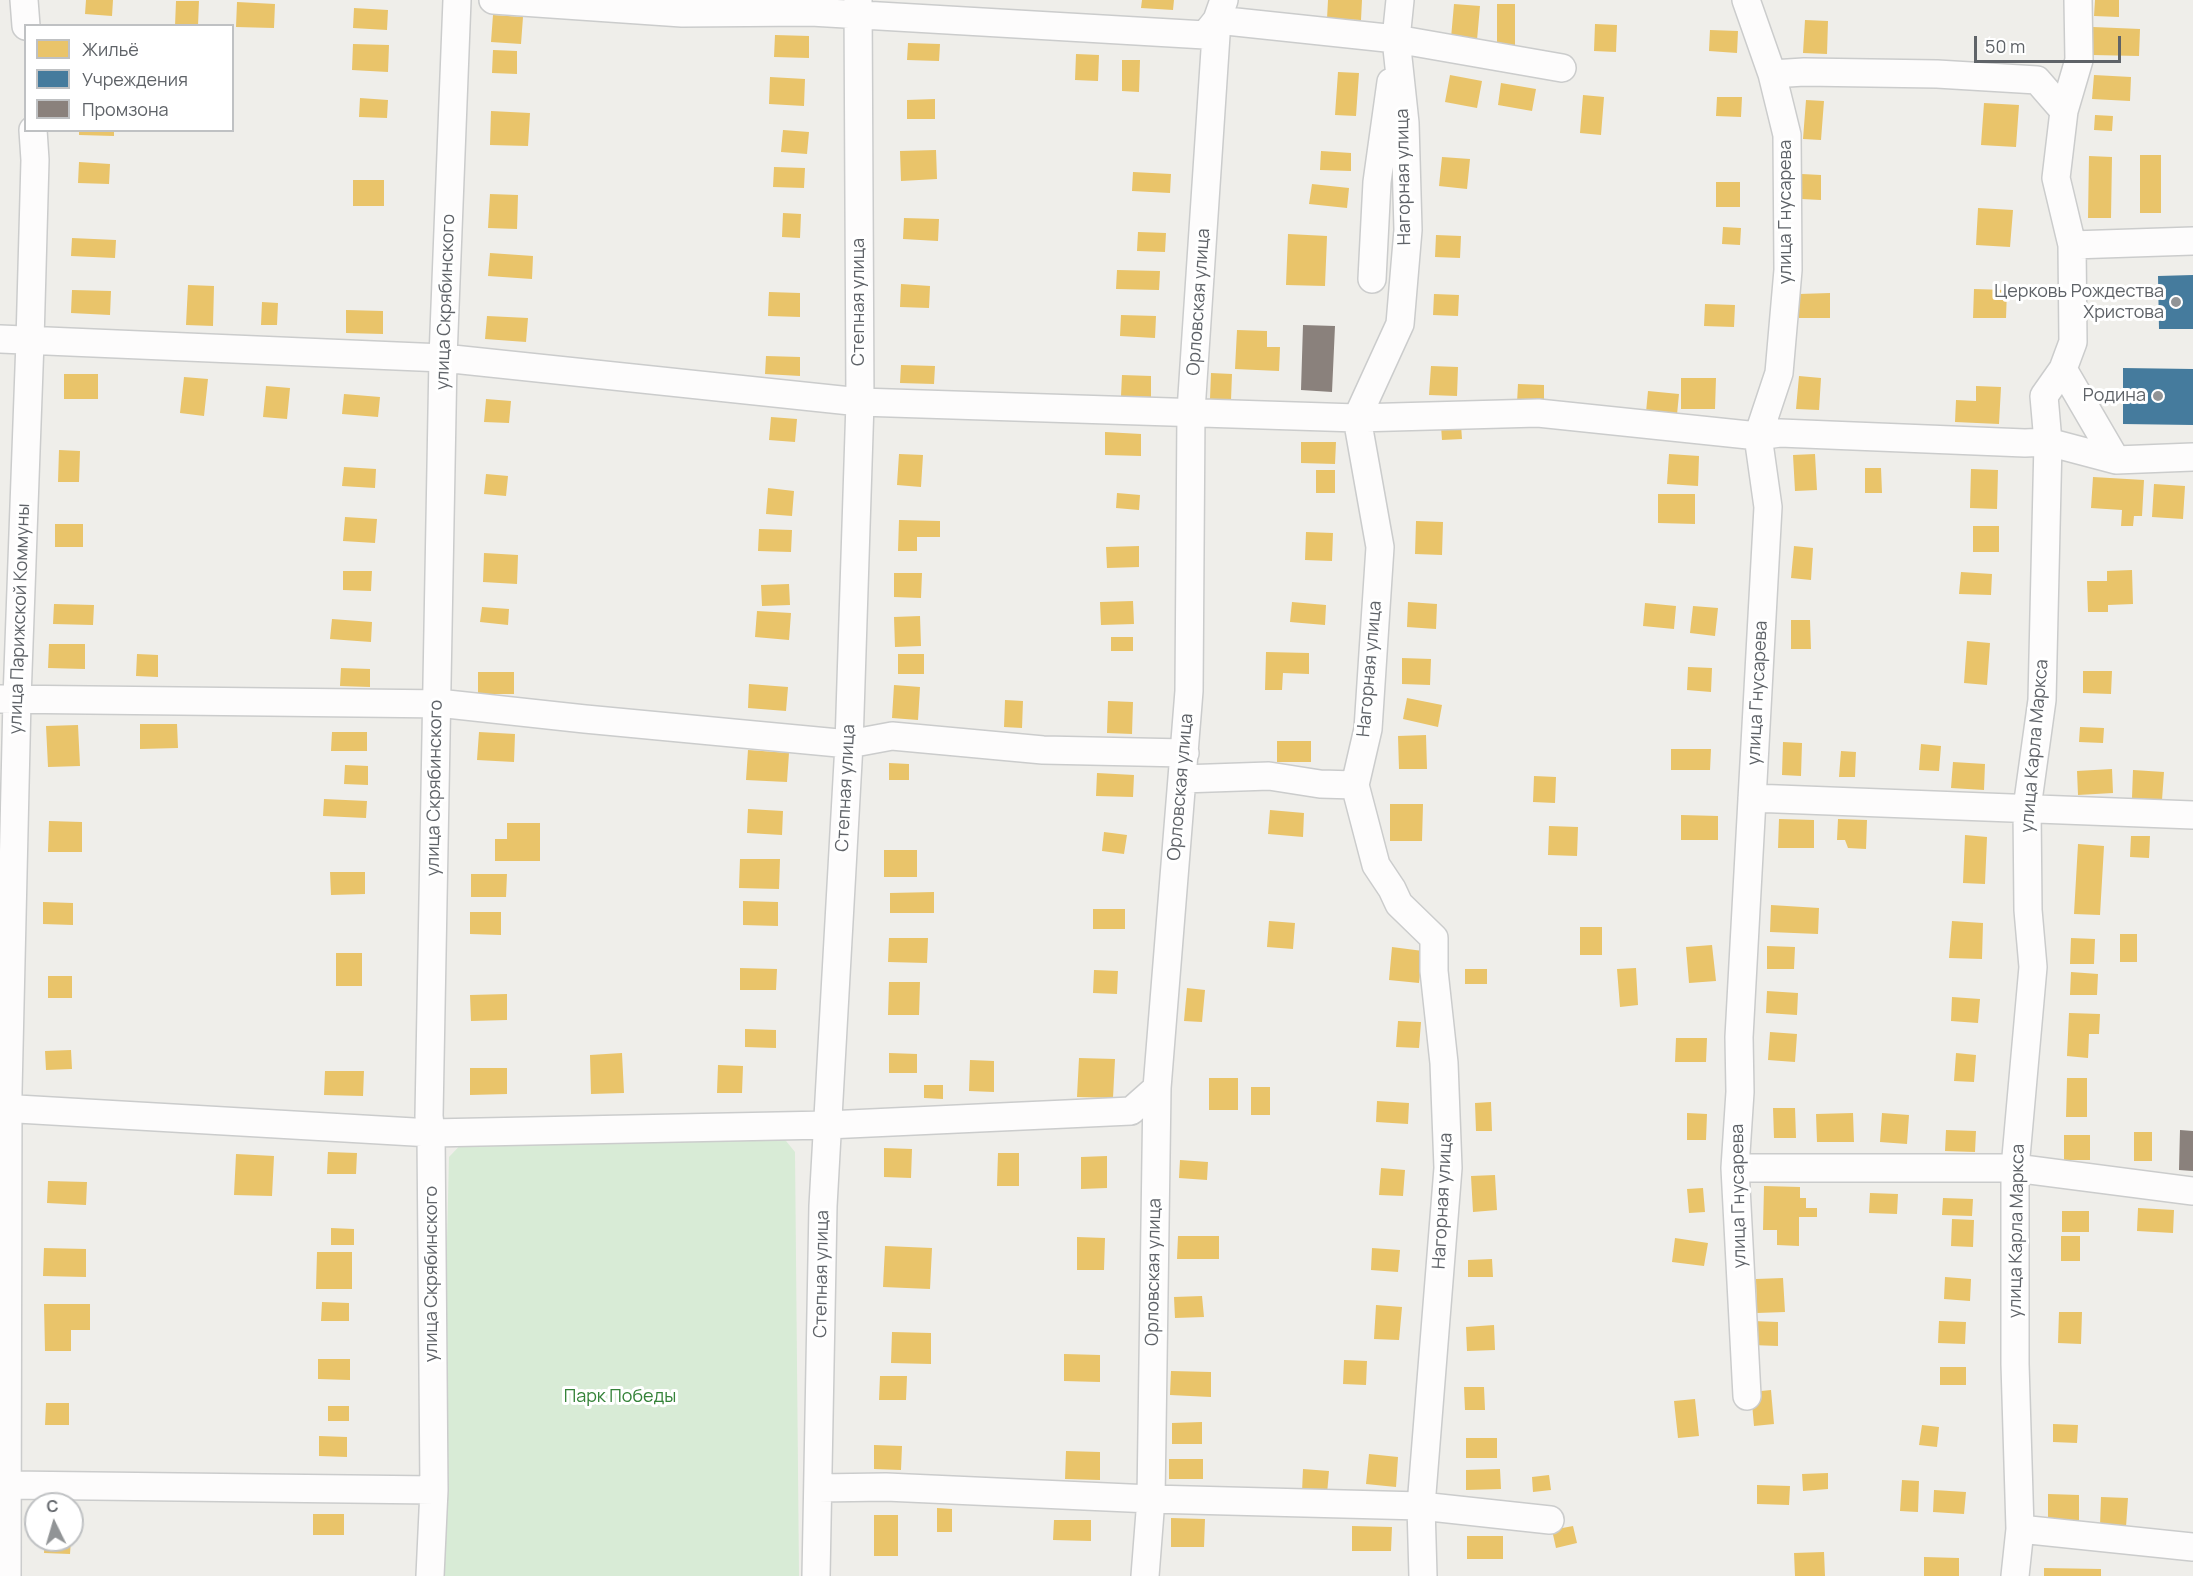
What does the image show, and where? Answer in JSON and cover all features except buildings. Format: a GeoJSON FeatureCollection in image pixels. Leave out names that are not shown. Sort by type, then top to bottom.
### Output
{"type":"FeatureCollection","features":[{"type":"Feature","properties":{"kind":"street"},"geometry":{"type":"LineString","coordinates":[[24,0],[26,24]]}},
{"type":"Feature","properties":{"kind":"street","name":"улица Скрябинского"},"geometry":{"type":"LineString","coordinates":[[430,1576],[434,1490],[429,1116],[443,358],[457,0]]}},
{"type":"Feature","properties":{"kind":"street"},"geometry":{"type":"LineString","coordinates":[[493,0],[682,12],[811,12],[858,8],[1204,35],[1221,10],[1562,68]]}},
{"type":"Feature","properties":{"kind":"street","name":"Нагорная улица"},"geometry":{"type":"LineString","coordinates":[[1400,0],[1396,39],[1406,123],[1408,231],[1400,324],[1357,418],[1380,547],[1368,729],[1355,785],[1376,865],[1400,904],[1434,938],[1434,971],[1444,1063],[1448,1168],[1421,1506],[1423,1576]]}},
{"type":"Feature","properties":{"kind":"street","name":"улица Гнусарева"},"geometry":{"type":"LineString","coordinates":[[1746,0],[1772,75],[1788,135],[1788,270],[1779,373],[1758,436],[1768,507],[1739,1037],[1740,1092],[1735,1168],[1747,1396]]}},
{"type":"Feature","properties":{"kind":"street","name":"улица Карла Маркса"},"geometry":{"type":"LineString","coordinates":[[2015,1576],[2020,1529],[2015,1352],[2015,1168],[2033,967],[2028,910],[2027,808],[2042,700],[2048,442],[2044,396],[2063,369],[2073,342],[2072,245],[2056,178],[2064,111],[2079,60],[2078,0]]}},
{"type":"Feature","properties":{"kind":"street","name":"Степная улица"},"geometry":{"type":"LineString","coordinates":[[816,1576],[822,1217],[849,744],[860,402],[858,8]]}},
{"type":"Feature","properties":{"kind":"street","name":"Орловская улица"},"geometry":{"type":"LineString","coordinates":[[1145,1576],[1151,1499],[1157,1088],[1189,692],[1191,411],[1221,10]]}},
{"type":"Feature","properties":{"kind":"street"},"geometry":{"type":"LineString","coordinates":[[1372,279],[1377,182],[1396,39]]}},
{"type":"Feature","properties":{"kind":"street"},"geometry":{"type":"LineString","coordinates":[[1772,75],[1804,72],[1936,74],[2037,80],[2064,111]]}},
{"type":"Feature","properties":{"kind":"street","name":"улица Парижской Коммуны"},"geometry":{"type":"LineString","coordinates":[[7,1576],[5,1108],[8,699],[30,342],[35,160],[33,132]]}},
{"type":"Feature","properties":{"kind":"street"},"geometry":{"type":"LineString","coordinates":[[2072,245],[2193,241]]}},
{"type":"Feature","properties":{"kind":"street"},"geometry":{"type":"LineString","coordinates":[[0,339],[443,358],[860,402],[1357,418],[1538,413],[1758,436],[1780,433],[2048,442],[2116,460],[2193,457]]}},
{"type":"Feature","properties":{"kind":"street"},"geometry":{"type":"LineString","coordinates":[[2063,369],[2116,460]]}},
{"type":"Feature","properties":{"kind":"street"},"geometry":{"type":"LineString","coordinates":[[8,699],[437,704],[849,744],[891,736],[1043,750],[1320,783],[1355,785]]}},
{"type":"Feature","properties":{"kind":"street"},"geometry":{"type":"LineString","coordinates":[[1752,798],[2193,815]]}},
{"type":"Feature","properties":{"kind":"street"},"geometry":{"type":"LineString","coordinates":[[5,1108],[431,1133],[827,1125],[1131,1111],[1157,1088]]}},
{"type":"Feature","properties":{"kind":"street"},"geometry":{"type":"LineString","coordinates":[[1735,1168],[2015,1168],[2193,1191]]}},
{"type":"Feature","properties":{"kind":"street"},"geometry":{"type":"LineString","coordinates":[[8,1485],[434,1490]]}},
{"type":"Feature","properties":{"kind":"street"},"geometry":{"type":"LineString","coordinates":[[818,1488],[886,1487],[1151,1499],[1421,1506],[1550,1520]]}},
{"type":"Feature","properties":{"kind":"street"},"geometry":{"type":"LineString","coordinates":[[2020,1529],[2193,1547]]}},
{"type":"Feature","properties":{"kind":"green space","name":"Парк Победы"},"geometry":{"type":"Polygon","coordinates":[[[778,1131],[795,1152],[799,1576],[439,1576],[449,1157],[469,1136],[778,1131]]]}},
{"type":"Feature","properties":{"kind":"place","name":"Церковь Рождества Христова"},"geometry":{"type":"Point","coordinates":[2176,302]}},
{"type":"Feature","properties":{"kind":"place","name":"Родина"},"geometry":{"type":"Point","coordinates":[2158,396]}}]}
